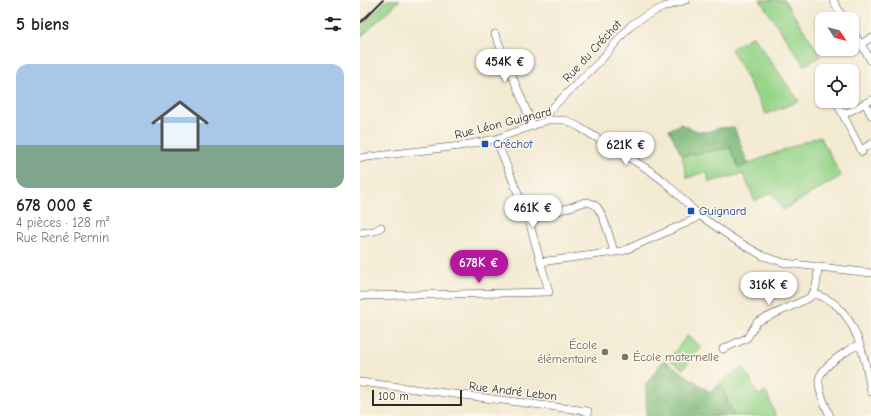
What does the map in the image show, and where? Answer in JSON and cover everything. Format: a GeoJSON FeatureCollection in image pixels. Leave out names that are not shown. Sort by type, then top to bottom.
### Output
{"type":"FeatureCollection","features":[{"type":"Feature","properties":{"kind":"street","name":"Rue du Créchot"},"geometry":{"type":"LineString","coordinates":[[548,120],[547,116],[552,109],[601,60],[631,25],[664,7],[686,0]]}},
{"type":"Feature","properties":{"kind":"street"},"geometry":{"type":"LineString","coordinates":[[833,0],[840,12]]}},
{"type":"Feature","properties":{"kind":"street"},"geometry":{"type":"LineString","coordinates":[[495,34],[533,126]]}},
{"type":"Feature","properties":{"kind":"street"},"geometry":{"type":"LineString","coordinates":[[871,38],[860,44],[871,61]]}},
{"type":"Feature","properties":{"kind":"street"},"geometry":{"type":"LineString","coordinates":[[843,115],[868,102],[871,115]]}},
{"type":"Feature","properties":{"kind":"street"},"geometry":{"type":"LineString","coordinates":[[840,108],[862,151],[871,144]]}},
{"type":"Feature","properties":{"kind":"street","name":"Rue Léon Guignard"},"geometry":{"type":"LineString","coordinates":[[360,158],[460,146],[496,139],[548,120],[558,119],[572,123],[649,170],[665,182],[699,214],[728,235],[762,256],[785,263],[871,273]]}},
{"type":"Feature","properties":{"kind":"street"},"geometry":{"type":"LineString","coordinates":[[360,296],[549,292],[529,221],[496,139]]}},
{"type":"Feature","properties":{"kind":"street"},"geometry":{"type":"LineString","coordinates":[[529,221],[585,202],[591,202],[598,208],[610,237],[614,252]]}},
{"type":"Feature","properties":{"kind":"street"},"geometry":{"type":"LineString","coordinates":[[540,262],[623,251],[693,220],[699,214]]}},
{"type":"Feature","properties":{"kind":"street"},"geometry":{"type":"LineString","coordinates":[[360,233],[375,231],[382,227]]}},
{"type":"Feature","properties":{"kind":"street"},"geometry":{"type":"LineString","coordinates":[[723,349],[747,338],[757,322],[809,298],[814,294],[818,267]]}},
{"type":"Feature","properties":{"kind":"street"},"geometry":{"type":"LineString","coordinates":[[814,294],[832,302],[842,310],[855,332],[866,364],[871,392]]}},
{"type":"Feature","properties":{"kind":"street"},"geometry":{"type":"LineString","coordinates":[[830,416],[820,390],[819,380],[821,374],[843,353],[860,344]]}},
{"type":"Feature","properties":{"kind":"street","name":"Rue André Lebon"},"geometry":{"type":"LineString","coordinates":[[360,382],[588,411],[588,416]]}},
{"type":"Feature","properties":{"kind":"green space"},"geometry":{"type":"Polygon","coordinates":[[[387,0],[400,0],[360,38],[360,28],[387,0]]]}},
{"type":"Feature","properties":{"kind":"green space"},"geometry":{"type":"Polygon","coordinates":[[[760,0],[784,0],[815,47],[815,56],[821,56],[804,65],[760,0]]]}},
{"type":"Feature","properties":{"kind":"green space"},"geometry":{"type":"Polygon","coordinates":[[[753,36],[799,101],[766,114],[731,49],[753,36]]]}},
{"type":"Feature","properties":{"kind":"green space"},"geometry":{"type":"Polygon","coordinates":[[[680,124],[697,131],[706,132],[720,128],[734,127],[748,164],[739,168],[730,148],[682,156],[669,130],[680,124]]]}},
{"type":"Feature","properties":{"kind":"green space"},"geometry":{"type":"Polygon","coordinates":[[[820,136],[841,176],[783,210],[772,192],[755,201],[743,174],[709,182],[707,171],[687,178],[682,156],[730,148],[739,167],[820,136]]]}},
{"type":"Feature","properties":{"kind":"green space"},"geometry":{"type":"Polygon","coordinates":[[[687,336],[701,347],[683,369],[669,359],[687,336]]]}},
{"type":"Feature","properties":{"kind":"green space"},"geometry":{"type":"Polygon","coordinates":[[[664,360],[710,392],[720,384],[734,416],[646,416],[646,384],[664,360]]]}},
{"type":"Feature","properties":{"kind":"green space"},"geometry":{"type":"Polygon","coordinates":[[[744,368],[758,395],[766,392],[776,416],[734,416],[720,384],[732,374],[744,368]]]}},
{"type":"Feature","properties":{"kind":"railway"},"geometry":{"type":"LineString","coordinates":[[360,23],[383,0]]}},
{"type":"Feature","properties":{"kind":"place","name":"Créchot"},"geometry":{"type":"Point","coordinates":[485,144]}},
{"type":"Feature","properties":{"kind":"place","name":"Guignard"},"geometry":{"type":"Point","coordinates":[691,211]}},
{"type":"Feature","properties":{"kind":"place","name":"École élémentaire"},"geometry":{"type":"Point","coordinates":[605,352]}},
{"type":"Feature","properties":{"kind":"place","name":"École maternelle"},"geometry":{"type":"Point","coordinates":[625,357]}}]}
